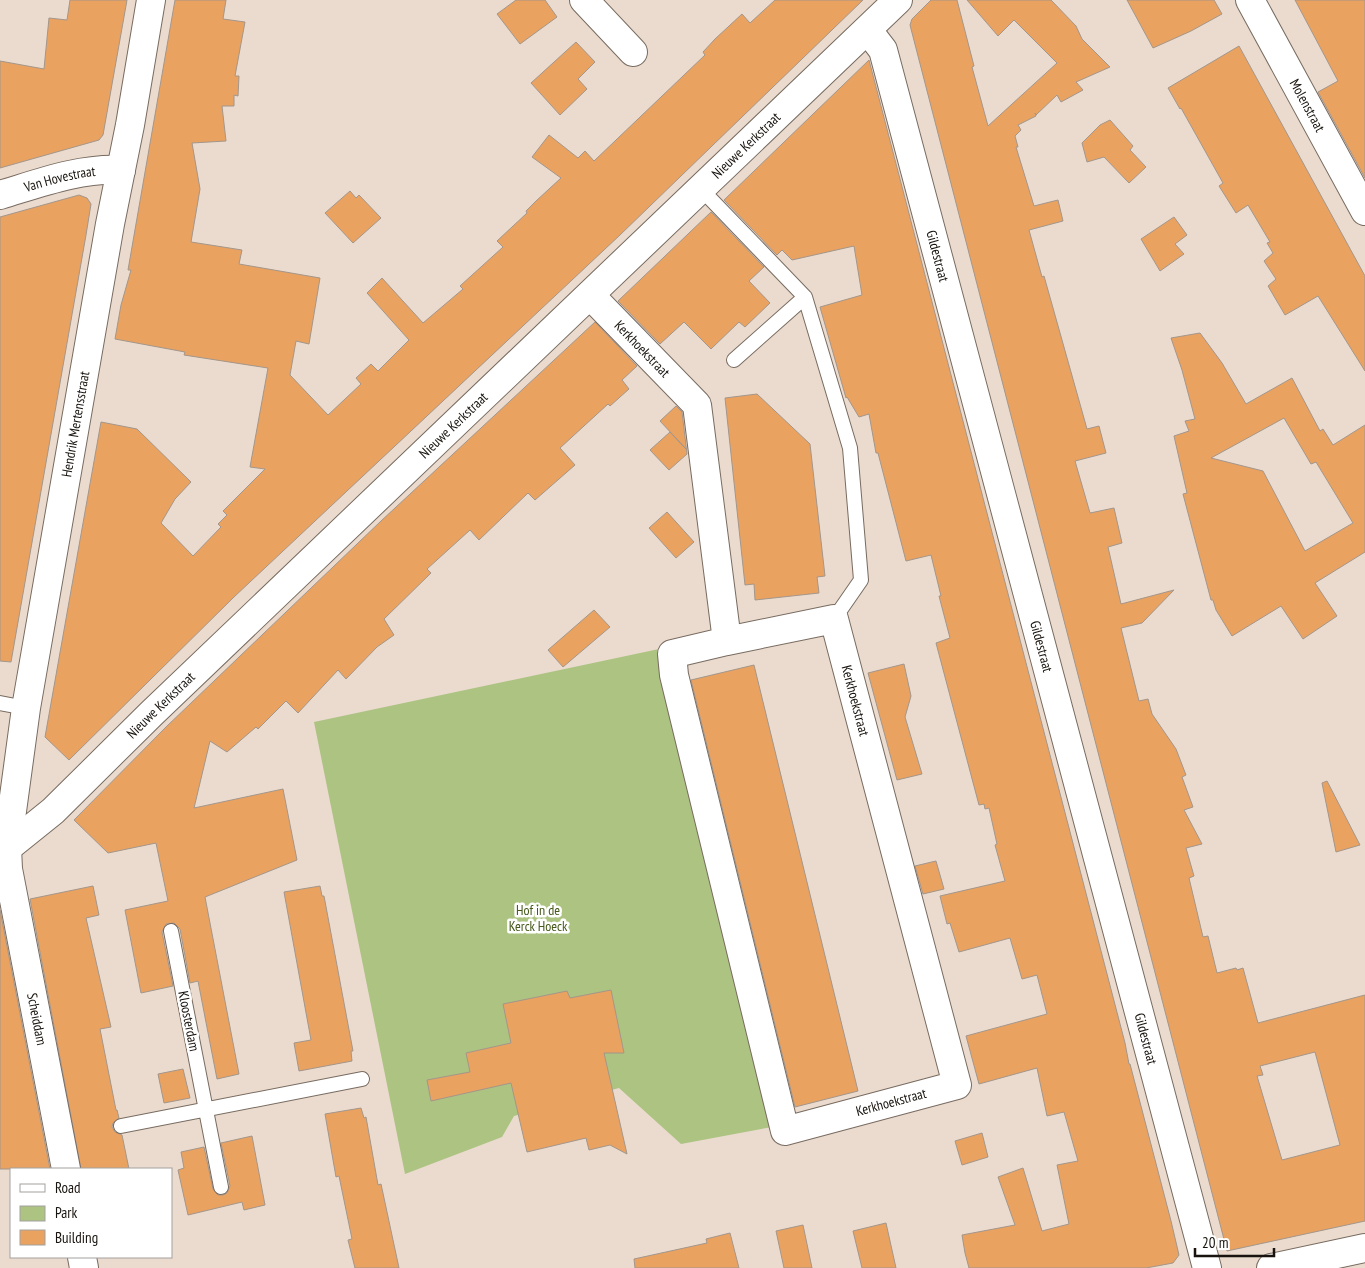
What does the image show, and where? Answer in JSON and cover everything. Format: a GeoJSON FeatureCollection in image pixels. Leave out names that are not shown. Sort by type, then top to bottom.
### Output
{"type":"FeatureCollection","features":[{"type":"Feature","properties":{"kind":"street","name":"Hendrik Mertensstraat"},"geometry":{"type":"LineString","coordinates":[[5,864],[26,708],[151,0]]}},
{"type":"Feature","properties":{"kind":"street"},"geometry":{"type":"LineString","coordinates":[[584,0],[633,52]]}},
{"type":"Feature","properties":{"kind":"street","name":"Nieuwe Kerkstraat"},"geometry":{"type":"LineString","coordinates":[[5,864],[53,811],[151,714],[898,0]]}},
{"type":"Feature","properties":{"kind":"street","name":"Molenstraat"},"geometry":{"type":"LineString","coordinates":[[1250,0],[1365,211]]}},
{"type":"Feature","properties":{"kind":"street","name":"Gildestraat"},"geometry":{"type":"LineString","coordinates":[[867,31],[884,50],[1207,1268]]}},
{"type":"Feature","properties":{"kind":"street","name":"Van Hovestraat"},"geometry":{"type":"LineString","coordinates":[[0,195],[70,174],[103,169],[121,170]]}},
{"type":"Feature","properties":{"kind":"street","name":"Kerkhoekstraat"},"geometry":{"type":"LineString","coordinates":[[590,295],[697,405],[727,641]]}},
{"type":"Feature","properties":{"kind":"street","name":"Kerkhoekstraat"},"geometry":{"type":"LineString","coordinates":[[834,619],[957,1085],[785,1131],[674,675],[672,654],[727,641],[834,619]]}},
{"type":"Feature","properties":{"kind":"street","name":"Scheiddam"},"geometry":{"type":"LineString","coordinates":[[5,864],[68,1135],[66,1168]]}},
{"type":"Feature","properties":{"kind":"street"},"geometry":{"type":"LineString","coordinates":[[1271,1268],[1365,1248]]}},
{"type":"Feature","properties":{"kind":"lane"},"geometry":{"type":"LineString","coordinates":[[701,189],[805,297],[850,448],[861,580],[834,619]]}},
{"type":"Feature","properties":{"kind":"lane"},"geometry":{"type":"LineString","coordinates":[[734,360],[805,297]]}},
{"type":"Feature","properties":{"kind":"lane"},"geometry":{"type":"LineString","coordinates":[[0,703],[26,708]]}},
{"type":"Feature","properties":{"kind":"lane","name":"Kloosterdam"},"geometry":{"type":"LineString","coordinates":[[171,931],[221,1188]]}},
{"type":"Feature","properties":{"kind":"lane"},"geometry":{"type":"LineString","coordinates":[[121,1126],[362,1079]]}},
{"type":"Feature","properties":{"kind":"green space","name":"Hof in de Kerck Hoeck"},"geometry":{"type":"Polygon","coordinates":[[[659,649],[772,1127],[681,1144],[619,1088],[514,1116],[502,1137],[405,1174],[314,722],[659,649]]]}},
{"type":"Feature","properties":{"kind":"building"},"geometry":{"type":"Polygon","coordinates":[[[70,0],[127,0],[103,135],[99,140],[0,168],[0,61],[44,69],[49,18],[67,20],[70,0]]]}},
{"type":"Feature","properties":{"kind":"building"},"geometry":{"type":"Polygon","coordinates":[[[175,0],[226,0],[223,19],[245,22],[235,76],[239,76],[238,96],[234,95],[234,106],[222,106],[226,141],[192,143],[200,189],[191,242],[242,250],[239,264],[320,278],[309,344],[296,341],[290,375],[328,415],[361,384],[356,378],[371,364],[378,371],[409,340],[367,293],[382,278],[423,323],[463,289],[460,286],[503,247],[497,241],[561,178],[532,157],[549,135],[578,158],[585,151],[594,161],[705,55],[703,52],[742,14],[750,23],[775,0],[863,0],[620,235],[234,597],[69,760],[45,737],[101,422],[137,429],[191,482],[175,499],[161,523],[193,556],[221,527],[218,524],[227,515],[223,511],[265,469],[250,467],[268,368],[184,355],[185,352],[115,339],[121,305],[131,270],[128,270],[175,0]]]}},
{"type":"Feature","properties":{"kind":"building"},"geometry":{"type":"Polygon","coordinates":[[[516,0],[545,0],[557,17],[520,44],[497,14],[516,0]]]}},
{"type":"Feature","properties":{"kind":"building"},"geometry":{"type":"Polygon","coordinates":[[[931,0],[957,0],[988,126],[1057,63],[1014,20],[998,36],[967,0],[1051,0],[1076,26],[1082,39],[1110,67],[1076,82],[1083,90],[1061,102],[1057,95],[1036,115],[1035,113],[1036,116],[1018,125],[1021,130],[1015,136],[1018,147],[1016,147],[1034,206],[1058,200],[1063,221],[1029,230],[1042,277],[1044,276],[1087,429],[1099,426],[1106,453],[1075,461],[1090,513],[1114,508],[1122,543],[1108,547],[1121,604],[1174,590],[1142,623],[1121,628],[1139,701],[1148,699],[1152,714],[1176,749],[1186,775],[1182,777],[1193,807],[1184,810],[1202,844],[1186,848],[1194,876],[1189,878],[1203,937],[1208,936],[1217,973],[1243,968],[1258,1023],[1365,995],[1365,1221],[1227,1251],[910,25],[912,19],[931,0]],[[1315,1052],[1260,1066],[1263,1075],[1257,1076],[1282,1160],[1340,1145],[1315,1052]]]}},
{"type":"Feature","properties":{"kind":"building"},"geometry":{"type":"Polygon","coordinates":[[[1127,0],[1214,0],[1222,14],[1191,31],[1153,48],[1127,0]]]}},
{"type":"Feature","properties":{"kind":"building"},"geometry":{"type":"Polygon","coordinates":[[[1295,0],[1365,0],[1365,178],[1318,92],[1338,81],[1295,0]]]}},
{"type":"Feature","properties":{"kind":"building"},"geometry":{"type":"Polygon","coordinates":[[[576,42],[595,62],[578,79],[587,89],[560,115],[531,83],[576,42]]]}},
{"type":"Feature","properties":{"kind":"building"},"geometry":{"type":"Polygon","coordinates":[[[1239,46],[1365,276],[1365,371],[1318,296],[1285,315],[1268,286],[1276,279],[1264,261],[1273,253],[1267,243],[1270,242],[1248,205],[1236,213],[1219,186],[1223,183],[1168,88],[1239,46]]]}},
{"type":"Feature","properties":{"kind":"building"},"geometry":{"type":"Polygon","coordinates":[[[869,60],[1171,1221],[1179,1255],[1173,1263],[1146,1268],[969,1268],[965,1253],[962,1235],[1015,1225],[998,1177],[1023,1168],[1042,1231],[1069,1224],[1057,1165],[1078,1161],[1064,1112],[1047,1116],[1037,1068],[979,1084],[966,1036],[1047,1014],[1037,975],[1022,979],[1010,938],[959,952],[950,923],[947,924],[940,896],[1005,881],[995,845],[997,844],[989,808],[985,809],[984,804],[979,805],[936,643],[950,638],[931,555],[906,561],[878,453],[876,453],[869,414],[859,417],[846,398],[820,307],[862,295],[854,246],[792,260],[782,250],[777,255],[724,200],[869,60]]]}},
{"type":"Feature","properties":{"kind":"building"},"geometry":{"type":"Polygon","coordinates":[[[1110,120],[1133,146],[1130,150],[1146,167],[1129,183],[1104,157],[1087,162],[1082,143],[1100,125],[1110,120]]]}},
{"type":"Feature","properties":{"kind":"building"},"geometry":{"type":"Polygon","coordinates":[[[350,191],[356,198],[359,195],[381,218],[353,243],[325,213],[350,191]]]}},
{"type":"Feature","properties":{"kind":"building"},"geometry":{"type":"Polygon","coordinates":[[[79,195],[87,198],[91,204],[86,235],[11,662],[0,661],[0,217],[79,195]]]}},
{"type":"Feature","properties":{"kind":"building"},"geometry":{"type":"Polygon","coordinates":[[[711,212],[764,267],[749,281],[770,303],[745,327],[739,322],[711,349],[684,322],[660,344],[618,301],[711,212]]]}},
{"type":"Feature","properties":{"kind":"building"},"geometry":{"type":"Polygon","coordinates":[[[1174,217],[1187,235],[1175,244],[1184,254],[1160,271],[1141,239],[1174,217]]]}},
{"type":"Feature","properties":{"kind":"building"},"geometry":{"type":"Polygon","coordinates":[[[595,322],[637,366],[622,380],[629,389],[610,406],[608,404],[560,448],[575,465],[535,500],[528,493],[479,540],[470,530],[427,569],[431,573],[384,619],[394,635],[377,647],[346,679],[338,670],[298,713],[286,701],[258,729],[256,727],[227,752],[210,741],[194,808],[283,789],[297,860],[205,897],[239,1074],[217,1079],[198,981],[190,983],[180,929],[174,923],[166,924],[162,932],[173,986],[141,993],[125,910],[168,901],[156,843],[108,853],[74,820],[166,727],[381,521],[595,322]]]}},
{"type":"Feature","properties":{"kind":"building"},"geometry":{"type":"Polygon","coordinates":[[[1200,333],[1222,363],[1246,404],[1292,378],[1320,431],[1323,429],[1333,445],[1365,425],[1365,552],[1315,583],[1337,616],[1303,639],[1281,606],[1232,636],[1216,610],[1213,600],[1211,600],[1183,494],[1187,493],[1174,436],[1189,431],[1185,421],[1195,419],[1171,338],[1200,333]],[[1284,418],[1211,458],[1263,471],[1305,551],[1353,523],[1316,462],[1311,464],[1284,418]]]}},
{"type":"Feature","properties":{"kind":"building"},"geometry":{"type":"Polygon","coordinates":[[[757,394],[810,444],[825,576],[817,577],[819,593],[755,600],[754,584],[745,585],[725,398],[757,394]]]}},
{"type":"Feature","properties":{"kind":"building"},"geometry":{"type":"Polygon","coordinates":[[[676,406],[682,412],[687,454],[669,470],[650,450],[670,432],[686,449],[660,421],[676,406]]]}},
{"type":"Feature","properties":{"kind":"building"},"geometry":{"type":"Polygon","coordinates":[[[667,512],[694,542],[676,558],[649,528],[667,512]]]}},
{"type":"Feature","properties":{"kind":"building"},"geometry":{"type":"Polygon","coordinates":[[[594,610],[610,627],[563,667],[548,650],[594,610]]]}},
{"type":"Feature","properties":{"kind":"building"},"geometry":{"type":"Polygon","coordinates":[[[904,664],[911,696],[905,717],[922,774],[897,780],[868,673],[904,664]]]}},
{"type":"Feature","properties":{"kind":"building"},"geometry":{"type":"Polygon","coordinates":[[[754,665],[858,1091],[795,1107],[691,680],[754,665]]]}},
{"type":"Feature","properties":{"kind":"building"},"geometry":{"type":"Polygon","coordinates":[[[1327,781],[1360,845],[1336,852],[1322,783],[1327,781]]]}},
{"type":"Feature","properties":{"kind":"building"},"geometry":{"type":"Polygon","coordinates":[[[936,861],[944,889],[923,894],[915,866],[936,861]]]}},
{"type":"Feature","properties":{"kind":"building"},"geometry":{"type":"Polygon","coordinates":[[[93,886],[99,915],[86,918],[111,1027],[100,1029],[119,1118],[113,1123],[112,1127],[115,1132],[122,1135],[129,1168],[81,1168],[30,899],[93,886]]]}},
{"type":"Feature","properties":{"kind":"building"},"geometry":{"type":"Polygon","coordinates":[[[320,886],[322,896],[324,896],[353,1051],[351,1051],[352,1061],[299,1071],[294,1043],[311,1040],[284,892],[320,886]]]}},
{"type":"Feature","properties":{"kind":"building"},"geometry":{"type":"Polygon","coordinates":[[[0,910],[50,1168],[0,1169],[0,910]]]}},
{"type":"Feature","properties":{"kind":"building"},"geometry":{"type":"Polygon","coordinates":[[[611,990],[624,1053],[604,1053],[627,1154],[610,1145],[589,1150],[586,1138],[527,1152],[511,1083],[431,1101],[427,1080],[470,1072],[466,1053],[511,1043],[503,1004],[567,991],[570,998],[611,990]]]}},
{"type":"Feature","properties":{"kind":"building"},"geometry":{"type":"Polygon","coordinates":[[[183,1069],[190,1098],[164,1103],[158,1074],[183,1069]]]}},
{"type":"Feature","properties":{"kind":"building"},"geometry":{"type":"Polygon","coordinates":[[[361,1108],[364,1118],[366,1117],[378,1185],[381,1184],[399,1268],[355,1268],[348,1240],[352,1239],[339,1176],[336,1177],[325,1114],[361,1108]]]}},
{"type":"Feature","properties":{"kind":"building"},"geometry":{"type":"Polygon","coordinates":[[[982,1133],[988,1157],[962,1165],[955,1141],[982,1133]]]}},
{"type":"Feature","properties":{"kind":"building"},"geometry":{"type":"Polygon","coordinates":[[[252,1136],[265,1205],[244,1210],[242,1202],[188,1215],[178,1170],[184,1168],[181,1152],[204,1147],[213,1189],[218,1195],[223,1195],[227,1193],[230,1186],[221,1143],[252,1136]]]}},
{"type":"Feature","properties":{"kind":"building"},"geometry":{"type":"Polygon","coordinates":[[[886,1223],[896,1268],[862,1268],[853,1231],[886,1223]]]}},
{"type":"Feature","properties":{"kind":"building"},"geometry":{"type":"Polygon","coordinates":[[[803,1225],[812,1268],[784,1268],[776,1231],[803,1225]]]}},
{"type":"Feature","properties":{"kind":"building"},"geometry":{"type":"Polygon","coordinates":[[[730,1233],[739,1268],[635,1268],[634,1259],[707,1243],[706,1239],[730,1233]]]}}]}
